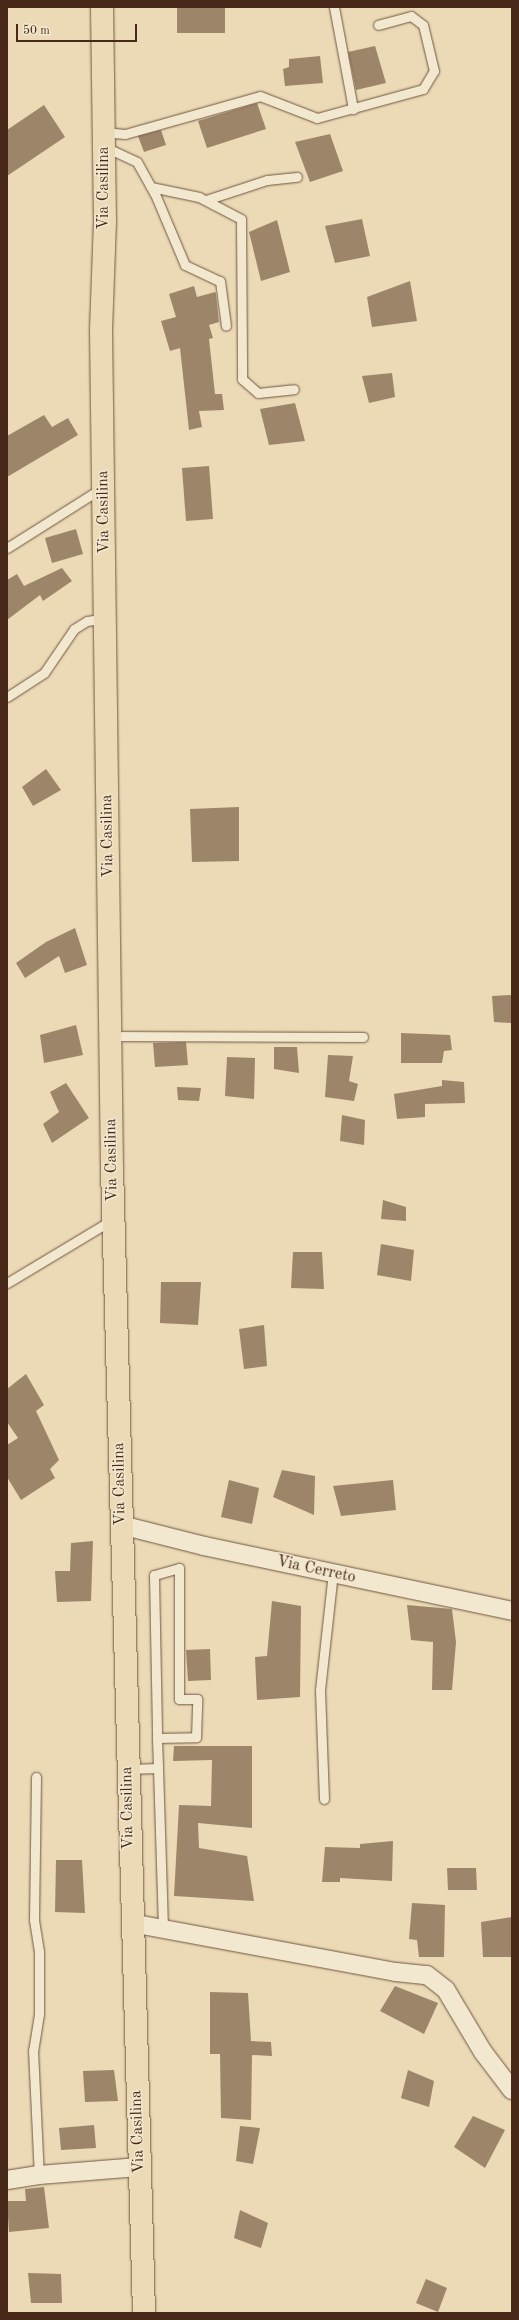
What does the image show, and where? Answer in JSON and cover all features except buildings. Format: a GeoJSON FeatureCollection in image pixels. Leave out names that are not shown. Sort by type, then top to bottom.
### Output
{"type":"FeatureCollection","features":[{"type":"Feature","properties":{"kind":"main road","name":"Via Casilina"},"geometry":{"type":"LineString","coordinates":[[102,7],[103,487],[113,1220],[131,1923],[144,2313]]}},
{"type":"Feature","properties":{"kind":"street","name":"Via Cerreto"},"geometry":{"type":"LineString","coordinates":[[121,1525],[204,1546],[512,1611]]}},
{"type":"Feature","properties":{"kind":"street"},"geometry":{"type":"LineString","coordinates":[[131,1923],[396,1972],[427,1975],[446,1990],[483,2052],[512,2090]]}},
{"type":"Feature","properties":{"kind":"street"},"geometry":{"type":"LineString","coordinates":[[7,2180],[39,2175],[139,2168]]}},
{"type":"Feature","properties":{"kind":"lane"},"geometry":{"type":"LineString","coordinates":[[334,7],[353,109]]}},
{"type":"Feature","properties":{"kind":"lane"},"geometry":{"type":"LineString","coordinates":[[103,139],[260,96],[318,118],[423,88],[434,72],[423,24],[411,16],[378,25]]}},
{"type":"Feature","properties":{"kind":"lane"},"geometry":{"type":"LineString","coordinates":[[103,139],[137,162],[150,187],[185,265],[220,281],[226,326]]}},
{"type":"Feature","properties":{"kind":"lane"},"geometry":{"type":"LineString","coordinates":[[206,200],[267,180],[297,177]]}},
{"type":"Feature","properties":{"kind":"lane"},"geometry":{"type":"LineString","coordinates":[[150,187],[206,200],[241,219],[242,378],[258,393],[294,389]]}},
{"type":"Feature","properties":{"kind":"lane"},"geometry":{"type":"LineString","coordinates":[[7,548],[103,487]]}},
{"type":"Feature","properties":{"kind":"lane"},"geometry":{"type":"LineString","coordinates":[[7,697],[44,673],[74,629],[87,621],[105,618]]}},
{"type":"Feature","properties":{"kind":"lane"},"geometry":{"type":"LineString","coordinates":[[110,1036],[363,1038]]}},
{"type":"Feature","properties":{"kind":"lane"},"geometry":{"type":"LineString","coordinates":[[7,1283],[113,1220]]}},
{"type":"Feature","properties":{"kind":"lane"},"geometry":{"type":"LineString","coordinates":[[158,1738],[196,1737],[197,1699],[179,1699],[179,1568],[154,1575],[158,1768],[163,1928]]}},
{"type":"Feature","properties":{"kind":"lane"},"geometry":{"type":"LineString","coordinates":[[324,1798],[320,1690],[333,1574]]}},
{"type":"Feature","properties":{"kind":"lane"},"geometry":{"type":"LineString","coordinates":[[127,1769],[158,1768]]}},
{"type":"Feature","properties":{"kind":"lane"},"geometry":{"type":"LineString","coordinates":[[36,1777],[34,1920],[39,1951],[39,2014],[33,2050],[39,2175]]}}]}
